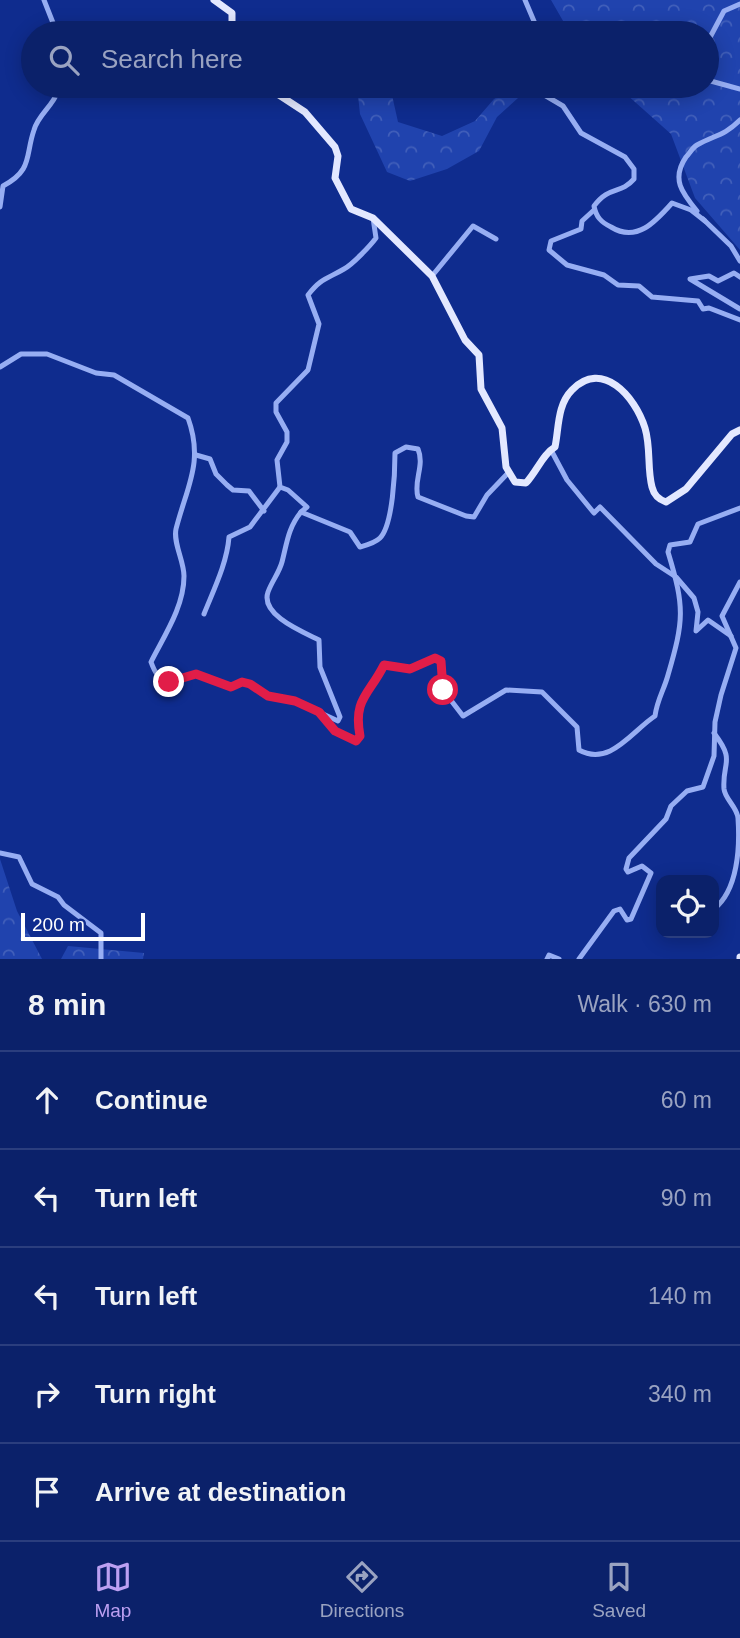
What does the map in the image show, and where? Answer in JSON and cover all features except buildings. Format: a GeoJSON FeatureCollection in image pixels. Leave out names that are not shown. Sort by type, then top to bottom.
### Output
{"type":"FeatureCollection","features":[{"type":"Feature","properties":{"kind":"main road"},"geometry":{"type":"LineString","coordinates":[[214,0],[232,13],[232,21]]}},
{"type":"Feature","properties":{"kind":"main road"},"geometry":{"type":"LineString","coordinates":[[284,98],[305,112],[335,147],[338,156],[335,178],[351,209],[373,218],[432,276],[466,340],[478,355],[478,380],[502,428],[508,473],[519,484],[526,483],[536,474],[547,452],[555,447],[566,397],[577,385],[591,377],[606,378],[622,388],[642,420],[651,457],[652,486],[655,496],[666,502],[686,489],[732,434],[740,430]]}},
{"type":"Feature","properties":{"kind":"street"},"geometry":{"type":"LineString","coordinates":[[44,0],[52,21]]}},
{"type":"Feature","properties":{"kind":"street"},"geometry":{"type":"LineString","coordinates":[[525,0],[534,21]]}},
{"type":"Feature","properties":{"kind":"street"},"geometry":{"type":"LineString","coordinates":[[718,21],[724,10],[740,4]]}},
{"type":"Feature","properties":{"kind":"street"},"geometry":{"type":"LineString","coordinates":[[719,83],[740,89]]}},
{"type":"Feature","properties":{"kind":"street"},"geometry":{"type":"LineString","coordinates":[[0,207],[3,186],[15,180],[25,168],[34,128],[56,98]]}},
{"type":"Feature","properties":{"kind":"street"},"geometry":{"type":"LineString","coordinates":[[549,98],[563,106],[581,133],[630,162],[634,179],[623,188],[606,192],[582,221],[581,229],[551,241],[549,250],[573,267],[604,275],[618,285],[639,286],[651,297],[698,301],[703,309],[709,308],[740,320]]}},
{"type":"Feature","properties":{"kind":"street"},"geometry":{"type":"LineString","coordinates":[[740,120],[726,135],[694,146],[682,163],[677,179],[682,193],[731,247],[740,261]]}},
{"type":"Feature","properties":{"kind":"street"},"geometry":{"type":"LineString","coordinates":[[594,209],[605,224],[625,233],[649,226],[672,203],[691,210],[705,221]]}},
{"type":"Feature","properties":{"kind":"street"},"geometry":{"type":"LineString","coordinates":[[205,614],[220,568],[228,556],[229,537],[250,527],[280,487],[277,460],[287,442],[287,432],[276,412],[276,403],[309,370],[319,324],[307,295],[322,278],[354,263],[361,251],[372,244],[376,238],[373,218]]}},
{"type":"Feature","properties":{"kind":"street"},"geometry":{"type":"LineString","coordinates":[[432,276],[473,226],[496,239]]}},
{"type":"Feature","properties":{"kind":"street"},"geometry":{"type":"LineString","coordinates":[[740,277],[734,273],[718,282],[709,275],[690,279],[740,309]]}},
{"type":"Feature","properties":{"kind":"street"},"geometry":{"type":"LineString","coordinates":[[0,367],[21,354],[40,354],[63,359],[96,373],[114,375],[188,418],[195,438],[196,455],[194,471],[175,532],[185,576],[182,597],[150,662],[154,671],[157,677],[169,682],[196,674],[231,687],[242,682],[250,684],[268,696],[295,701],[338,721],[340,717],[320,667],[319,640],[297,630],[274,613],[267,604],[267,594],[282,563],[289,530],[307,507],[280,487]]}},
{"type":"Feature","properties":{"kind":"street"},"geometry":{"type":"LineString","coordinates":[[301,512],[350,532],[360,547],[379,541],[385,531],[396,477],[395,453],[399,448],[410,446],[418,449],[421,455],[415,488],[418,497],[466,516],[474,517],[487,495],[508,473]]}},
{"type":"Feature","properties":{"kind":"street"},"geometry":{"type":"LineString","coordinates":[[551,450],[567,480],[594,513],[600,508],[656,564],[676,577],[697,606],[695,631],[708,620],[733,638]]}},
{"type":"Feature","properties":{"kind":"street"},"geometry":{"type":"LineString","coordinates":[[196,455],[210,459],[223,482],[233,489],[248,491],[264,511]]}},
{"type":"Feature","properties":{"kind":"street"},"geometry":{"type":"LineString","coordinates":[[319,712],[335,731],[356,741],[360,736],[357,712],[361,699],[384,665],[410,669],[435,658],[441,661],[443,690],[463,716],[506,690],[542,692],[577,727],[579,750],[588,755],[615,750],[638,727],[656,716],[657,700],[666,682],[681,627],[682,615],[676,577],[668,552],[670,545],[690,542],[698,524],[740,508]]}},
{"type":"Feature","properties":{"kind":"street"},"geometry":{"type":"LineString","coordinates":[[579,959],[614,911],[620,909],[629,922],[639,907],[637,902],[651,873],[642,866],[628,872],[626,869],[629,858],[667,819],[671,806],[687,791],[703,787],[715,756],[714,733],[723,685],[736,648],[722,616],[729,598],[740,582]]}},
{"type":"Feature","properties":{"kind":"street"},"geometry":{"type":"LineString","coordinates":[[714,733],[727,755],[725,793],[738,816],[739,862],[732,882],[719,902]]}},
{"type":"Feature","properties":{"kind":"street"},"geometry":{"type":"LineString","coordinates":[[0,853],[19,857],[33,884],[58,897],[64,905],[102,933],[101,959]]}},
{"type":"Feature","properties":{"kind":"street"},"geometry":{"type":"LineString","coordinates":[[547,959],[549,955],[559,959]]}},
{"type":"Feature","properties":{"kind":"green space"},"geometry":{"type":"Polygon","coordinates":[[[551,0],[740,0],[740,250],[695,198],[671,134],[630,98],[719,98],[719,21],[563,21],[551,0]]]}},
{"type":"Feature","properties":{"kind":"green space"},"geometry":{"type":"Polygon","coordinates":[[[358,98],[393,98],[398,122],[442,136],[475,121],[496,98],[518,98],[497,117],[479,151],[447,169],[410,181],[387,172],[360,114],[358,98]]]}},
{"type":"Feature","properties":{"kind":"green space"},"geometry":{"type":"Polygon","coordinates":[[[0,859],[17,911],[42,959],[0,959],[0,859]]]}},
{"type":"Feature","properties":{"kind":"green space"},"geometry":{"type":"Polygon","coordinates":[[[68,946],[144,953],[143,959],[61,959],[68,946]]]}},
{"type":"Feature","properties":{"kind":"route"},"geometry":{"type":"LineString","coordinates":[[169,682],[196,674],[231,687],[242,682],[250,684],[268,696],[295,701],[319,712],[335,731],[349,740],[356,741],[360,736],[357,712],[361,699],[384,665],[410,669],[429,658],[435,658],[441,661],[443,669],[443,690]]}}]}
